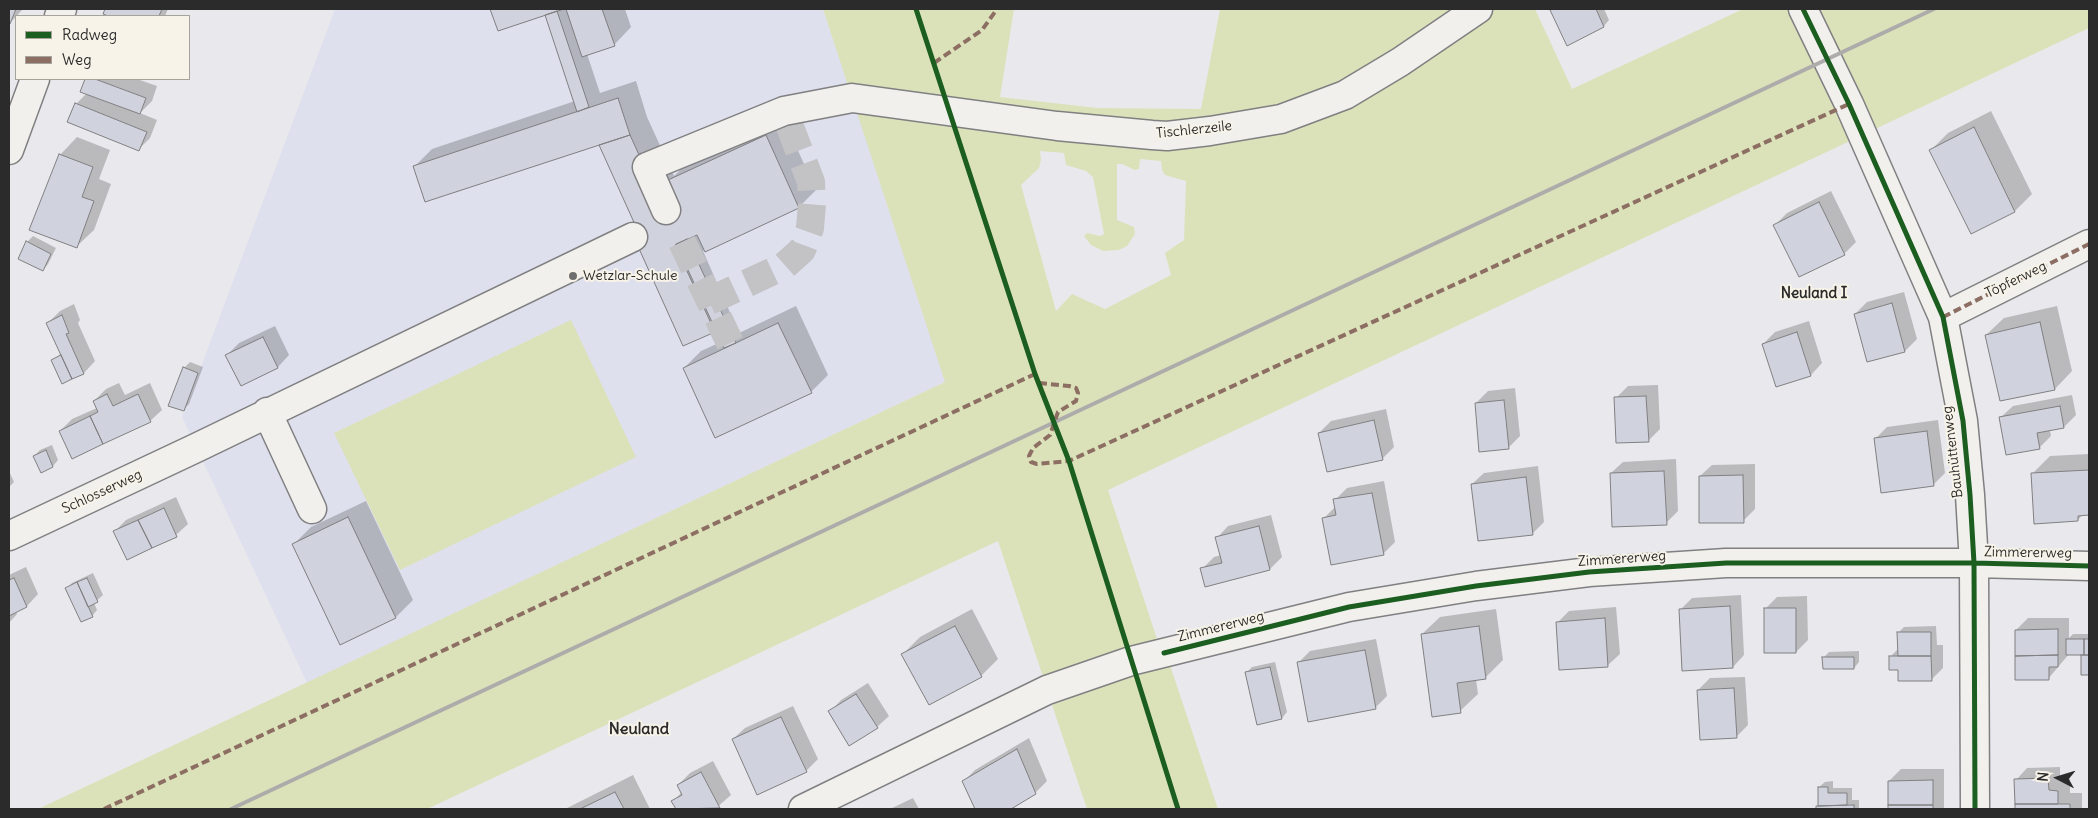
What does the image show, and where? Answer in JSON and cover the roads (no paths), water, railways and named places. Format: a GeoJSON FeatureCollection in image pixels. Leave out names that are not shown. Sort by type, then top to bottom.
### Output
{"type":"FeatureCollection","features":[{"type":"Feature","properties":{"kind":"street","name":"Tischlerzeile"},"geometry":{"type":"LineString","coordinates":[[666,210],[647,167],[784,111],[852,98],[1057,126],[1167,136],[1281,119],[1345,95],[1400,62],[1478,9]]}},
{"type":"Feature","properties":{"kind":"street","name":"Bauhüttenweg"},"geometry":{"type":"LineString","coordinates":[[1802,9],[1828,59],[1943,317],[1963,421],[1970,495],[1974,563],[1975,809]]}},
{"type":"Feature","properties":{"kind":"street"},"geometry":{"type":"LineString","coordinates":[[9,150],[35,80]]}},
{"type":"Feature","properties":{"kind":"street","name":"Schlosserweg"},"geometry":{"type":"LineString","coordinates":[[9,536],[634,237]]}},
{"type":"Feature","properties":{"kind":"street","name":"Töpferweg"},"geometry":{"type":"LineString","coordinates":[[1943,317],[2089,244]]}},
{"type":"Feature","properties":{"kind":"street"},"geometry":{"type":"LineString","coordinates":[[267,412],[312,509]]}},
{"type":"Feature","properties":{"kind":"street","name":"Zimmererweg"},"geometry":{"type":"LineString","coordinates":[[803,809],[1048,690],[1131,661],[1349,607],[1476,586],[1589,572],[1726,563],[1974,563],[2089,566]]}},
{"type":"Feature","properties":{"kind":"tunnel"},"geometry":{"type":"LineString","coordinates":[[709,301],[784,266],[802,250],[810,228],[811,182],[784,111]]}},
{"type":"Feature","properties":{"kind":"tunnel"},"geometry":{"type":"LineString","coordinates":[[682,242],[731,345]]}},
{"type":"Feature","properties":{"kind":"railway"},"geometry":{"type":"LineString","coordinates":[[231,809],[1934,9]]}},
{"type":"Feature","properties":{"kind":"place","name":"Wetzlar-Schule"},"geometry":{"type":"Point","coordinates":[573,276]}},
{"type":"Feature","properties":{"kind":"district","name":"Neuland I"},"geometry":{"type":"Point","coordinates":[1814,294]}},
{"type":"Feature","properties":{"kind":"district","name":"Neuland"},"geometry":{"type":"Point","coordinates":[639,729]}}]}
